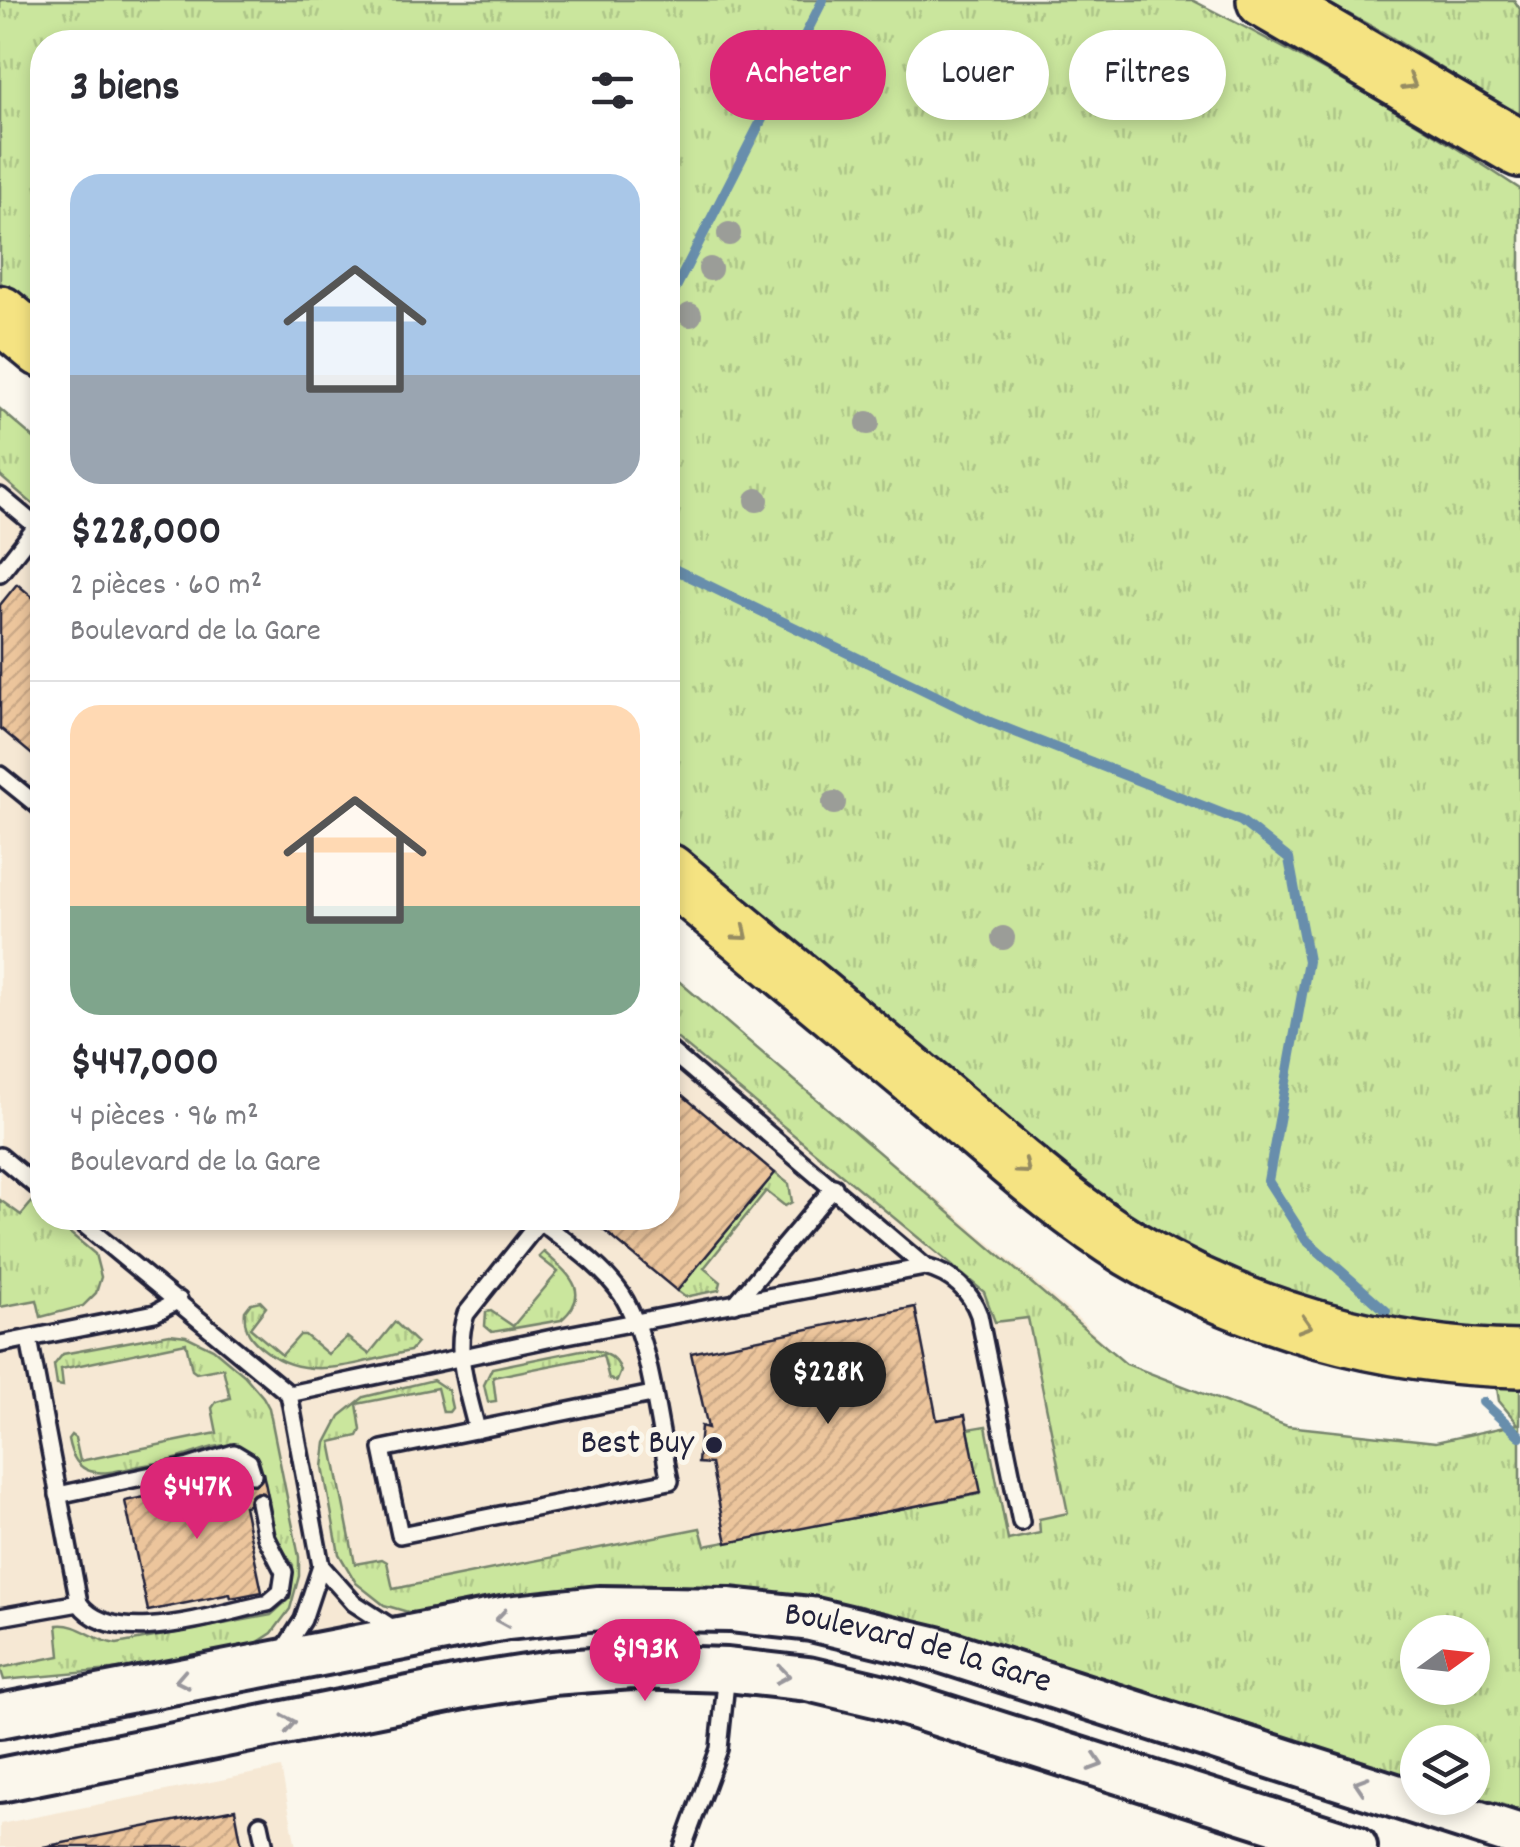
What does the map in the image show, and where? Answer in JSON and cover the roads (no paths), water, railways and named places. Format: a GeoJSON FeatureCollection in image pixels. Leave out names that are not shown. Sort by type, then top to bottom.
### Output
{"type":"FeatureCollection","features":[{"type":"Feature","properties":{"kind":"highway"},"geometry":{"type":"LineString","coordinates":[[1265,0],[1520,150]]}},
{"type":"Feature","properties":{"kind":"highway"},"geometry":{"type":"LineString","coordinates":[[0,314],[30,340]]}},
{"type":"Feature","properties":{"kind":"highway"},"geometry":{"type":"LineString","coordinates":[[680,882],[1036,1178],[1132,1249],[1227,1297],[1361,1341],[1409,1351],[1520,1358]]}},
{"type":"Feature","properties":{"kind":"main road","name":"Boulevard de la Gare"},"geometry":{"type":"LineString","coordinates":[[0,1716],[507,1618],[598,1608],[730,1610],[893,1636],[1520,1836]]}},
{"type":"Feature","properties":{"kind":"main road","name":"Boulevard de la Gare"},"geometry":{"type":"LineString","coordinates":[[0,1780],[515,1678],[632,1667],[727,1670],[808,1679],[884,1697],[1355,1847]]}},
{"type":"Feature","properties":{"kind":"lane"},"geometry":{"type":"LineString","coordinates":[[0,496],[30,520]]}},
{"type":"Feature","properties":{"kind":"lane"},"geometry":{"type":"LineString","coordinates":[[0,573],[30,539]]}},
{"type":"Feature","properties":{"kind":"lane"},"geometry":{"type":"LineString","coordinates":[[0,774],[30,799]]}},
{"type":"Feature","properties":{"kind":"lane"},"geometry":{"type":"LineString","coordinates":[[680,1059],[925,1267],[942,1272],[968,1294],[980,1315],[1021,1522]]}},
{"type":"Feature","properties":{"kind":"lane"},"geometry":{"type":"LineString","coordinates":[[0,1156],[30,1180]]}},
{"type":"Feature","properties":{"kind":"lane"},"geometry":{"type":"LineString","coordinates":[[735,1304],[834,1187]]}},
{"type":"Feature","properties":{"kind":"lane"},"geometry":{"type":"LineString","coordinates":[[91,1230],[290,1394],[321,1566],[303,1620],[292,1641],[272,1662]]}},
{"type":"Feature","properties":{"kind":"lane"},"geometry":{"type":"LineString","coordinates":[[477,1430],[459,1342],[466,1314],[530,1230]]}},
{"type":"Feature","properties":{"kind":"lane"},"geometry":{"type":"LineString","coordinates":[[551,1230],[610,1280],[622,1296],[635,1324],[652,1394],[670,1482],[400,1535],[382,1450],[652,1394]]}},
{"type":"Feature","properties":{"kind":"lane"},"geometry":{"type":"LineString","coordinates":[[290,1394],[925,1267]]}},
{"type":"Feature","properties":{"kind":"lane"},"geometry":{"type":"LineString","coordinates":[[0,1344],[155,1313],[179,1300]]}},
{"type":"Feature","properties":{"kind":"lane"},"geometry":{"type":"LineString","coordinates":[[29,1338],[79,1602],[94,1618],[124,1628],[146,1627],[268,1604],[281,1592],[284,1572],[266,1537],[259,1502]]}},
{"type":"Feature","properties":{"kind":"lane"},"geometry":{"type":"LineString","coordinates":[[58,1495],[189,1467],[234,1452],[249,1462],[253,1475]]}},
{"type":"Feature","properties":{"kind":"lane"},"geometry":{"type":"LineString","coordinates":[[321,1566],[354,1603],[408,1636]]}},
{"type":"Feature","properties":{"kind":"lane"},"geometry":{"type":"LineString","coordinates":[[0,1617],[79,1602]]}},
{"type":"Feature","properties":{"kind":"lane"},"geometry":{"type":"LineString","coordinates":[[684,1847],[720,1749],[727,1670]]}},
{"type":"Feature","properties":{"kind":"lane"},"geometry":{"type":"LineString","coordinates":[[260,1824],[265,1847]]}},
{"type":"Feature","properties":{"kind":"waterway"},"geometry":{"type":"LineString","coordinates":[[680,280],[823,0]]}},
{"type":"Feature","properties":{"kind":"waterway"},"geometry":{"type":"LineString","coordinates":[[680,572],[990,722],[1241,821],[1289,859],[1308,961],[1268,1181],[1306,1240],[1386,1311]]}},
{"type":"Feature","properties":{"kind":"waterway"},"geometry":{"type":"LineString","coordinates":[[1483,1402],[1520,1436]]}},
{"type":"Feature","properties":{"kind":"place","name":"Best Buy"},"geometry":{"type":"Point","coordinates":[714,1445]}}]}
